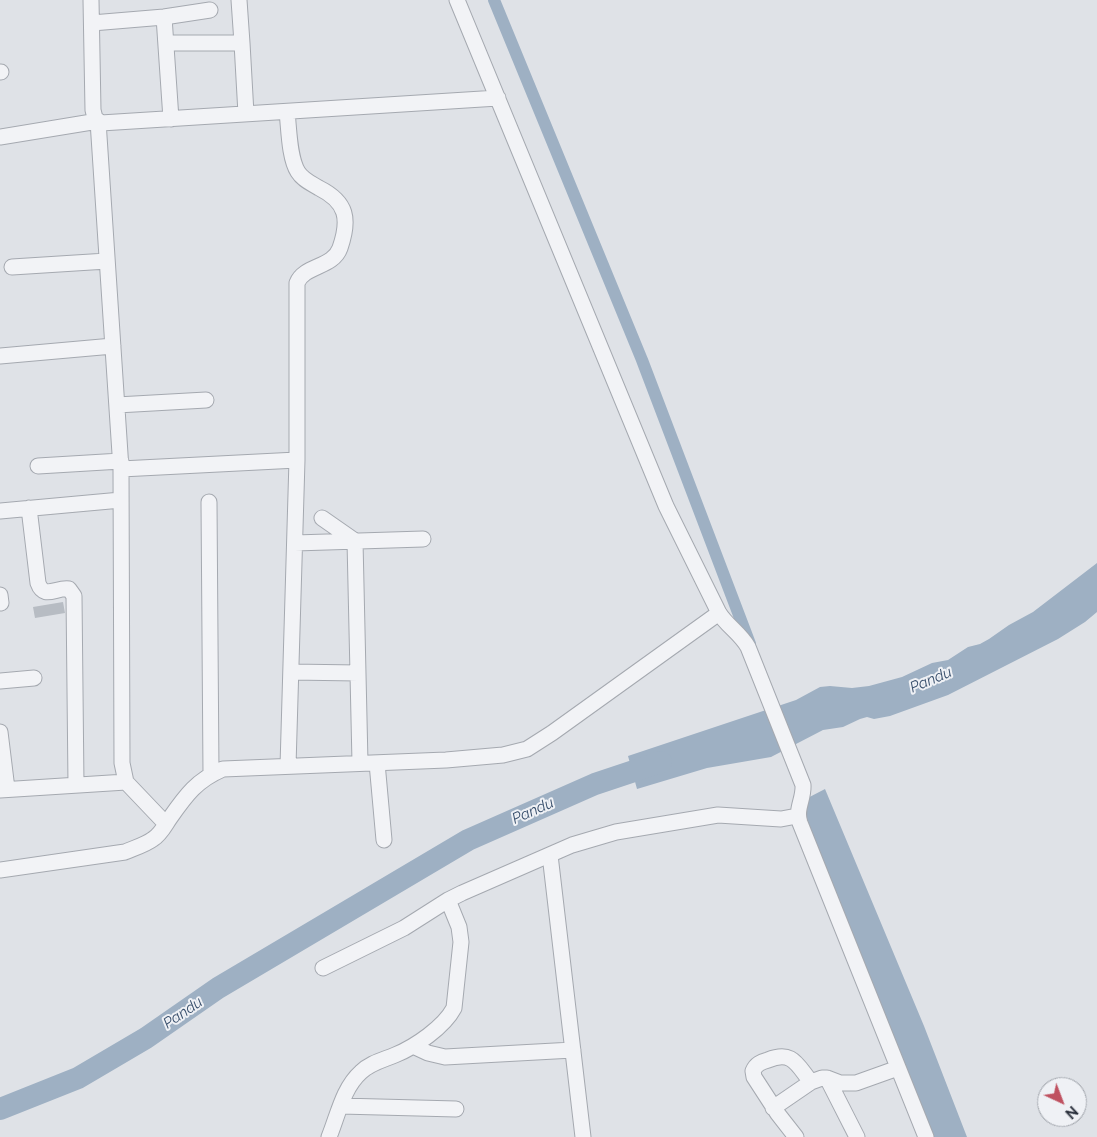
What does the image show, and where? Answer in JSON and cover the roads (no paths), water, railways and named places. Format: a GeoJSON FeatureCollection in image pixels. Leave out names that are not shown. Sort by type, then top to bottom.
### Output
{"type":"FeatureCollection","features":[{"type":"Feature","properties":{"kind":"street"},"geometry":{"type":"LineString","coordinates":[[91,0],[93,110],[98,121],[121,465],[122,763],[126,782],[166,824]]}},
{"type":"Feature","properties":{"kind":"street"},"geometry":{"type":"LineString","coordinates":[[240,0],[246,114]]}},
{"type":"Feature","properties":{"kind":"street"},"geometry":{"type":"LineString","coordinates":[[457,0],[666,506],[719,613],[725,622],[740,634],[748,647],[803,785],[797,816],[926,1137]]}},
{"type":"Feature","properties":{"kind":"street"},"geometry":{"type":"LineString","coordinates":[[92,23],[164,17],[210,10]]}},
{"type":"Feature","properties":{"kind":"street"},"geometry":{"type":"LineString","coordinates":[[164,17],[171,119]]}},
{"type":"Feature","properties":{"kind":"street"},"geometry":{"type":"LineString","coordinates":[[166,43],[242,43]]}},
{"type":"Feature","properties":{"kind":"street"},"geometry":{"type":"LineString","coordinates":[[0,137],[98,121],[105,123],[498,98]]}},
{"type":"Feature","properties":{"kind":"street"},"geometry":{"type":"LineString","coordinates":[[287,112],[294,164],[298,172],[305,180],[334,196],[345,213],[346,220],[338,254],[329,262],[302,275],[297,283],[297,460],[288,766]]}},
{"type":"Feature","properties":{"kind":"street"},"geometry":{"type":"LineString","coordinates":[[12,267],[107,261]]}},
{"type":"Feature","properties":{"kind":"street"},"geometry":{"type":"LineString","coordinates":[[0,356],[113,346]]}},
{"type":"Feature","properties":{"kind":"street"},"geometry":{"type":"LineString","coordinates":[[117,405],[206,400]]}},
{"type":"Feature","properties":{"kind":"street"},"geometry":{"type":"LineString","coordinates":[[38,466],[297,460]]}},
{"type":"Feature","properties":{"kind":"street"},"geometry":{"type":"LineString","coordinates":[[0,511],[121,500]]}},
{"type":"Feature","properties":{"kind":"street"},"geometry":{"type":"LineString","coordinates":[[209,502],[211,774]]}},
{"type":"Feature","properties":{"kind":"street"},"geometry":{"type":"LineString","coordinates":[[29,508],[40,588],[47,592],[64,588],[69,589],[74,596],[76,785]]}},
{"type":"Feature","properties":{"kind":"street"},"geometry":{"type":"LineString","coordinates":[[322,518],[355,541]]}},
{"type":"Feature","properties":{"kind":"street"},"geometry":{"type":"LineString","coordinates":[[295,543],[423,539]]}},
{"type":"Feature","properties":{"kind":"street"},"geometry":{"type":"LineString","coordinates":[[355,541],[360,763]]}},
{"type":"Feature","properties":{"kind":"street"},"geometry":{"type":"LineString","coordinates":[[0,870],[125,852],[141,846],[153,839],[186,796],[202,779],[224,769],[377,763],[503,755],[527,749],[719,613]]}},
{"type":"Feature","properties":{"kind":"street"},"geometry":{"type":"LineString","coordinates":[[291,672],[358,672]]}},
{"type":"Feature","properties":{"kind":"street"},"geometry":{"type":"LineString","coordinates":[[0,681],[34,678]]}},
{"type":"Feature","properties":{"kind":"street"},"geometry":{"type":"LineString","coordinates":[[0,732],[4,790],[126,782]]}},
{"type":"Feature","properties":{"kind":"street"},"geometry":{"type":"LineString","coordinates":[[377,763],[384,840]]}},
{"type":"Feature","properties":{"kind":"street"},"geometry":{"type":"LineString","coordinates":[[323,968],[404,928],[462,893],[550,854],[594,838],[694,818],[724,815],[781,819],[797,816]]}},
{"type":"Feature","properties":{"kind":"street"},"geometry":{"type":"LineString","coordinates":[[550,854],[583,1137]]}},
{"type":"Feature","properties":{"kind":"street"},"geometry":{"type":"LineString","coordinates":[[329,1137],[352,1081],[367,1066],[413,1046],[450,1016],[454,1008],[461,942],[459,927],[448,900]]}},
{"type":"Feature","properties":{"kind":"street"},"geometry":{"type":"LineString","coordinates":[[413,1046],[428,1053],[445,1057],[573,1050]]}},
{"type":"Feature","properties":{"kind":"street"},"geometry":{"type":"LineString","coordinates":[[796,1137],[773,1108],[754,1077],[753,1071],[759,1063],[779,1056],[789,1057],[811,1082]]}},
{"type":"Feature","properties":{"kind":"street"},"geometry":{"type":"LineString","coordinates":[[773,1108],[811,1082],[822,1078],[840,1083],[856,1083],[898,1068]]}},
{"type":"Feature","properties":{"kind":"street"},"geometry":{"type":"LineString","coordinates":[[827,1078],[857,1137]]}},
{"type":"Feature","properties":{"kind":"street"},"geometry":{"type":"LineString","coordinates":[[341,1106],[456,1108]]}},
{"type":"Feature","properties":{"kind":"water"},"geometry":{"type":"Polygon","coordinates":[[[1097,563],[1097,612],[1058,639],[948,695],[890,716],[874,719],[867,717],[843,727],[823,730],[771,757],[707,768],[637,789],[628,756],[796,700],[820,687],[852,688],[869,686],[902,677],[932,663],[948,660],[968,647],[989,639],[1033,612],[1097,563]]]}},
{"type":"Feature","properties":{"kind":"water"},"geometry":{"type":"Polygon","coordinates":[[[825,789],[924,1026],[967,1137],[932,1137],[798,803],[825,789]]]}},
{"type":"Feature","properties":{"kind":"waterway"},"geometry":{"type":"LineString","coordinates":[[494,0],[642,360],[750,644]]}},
{"type":"Feature","properties":{"kind":"waterway","name":"Pandu"},"geometry":{"type":"LineString","coordinates":[[0,1109],[78,1078],[146,1038],[218,988],[468,840],[595,784],[661,762]]}}]}
